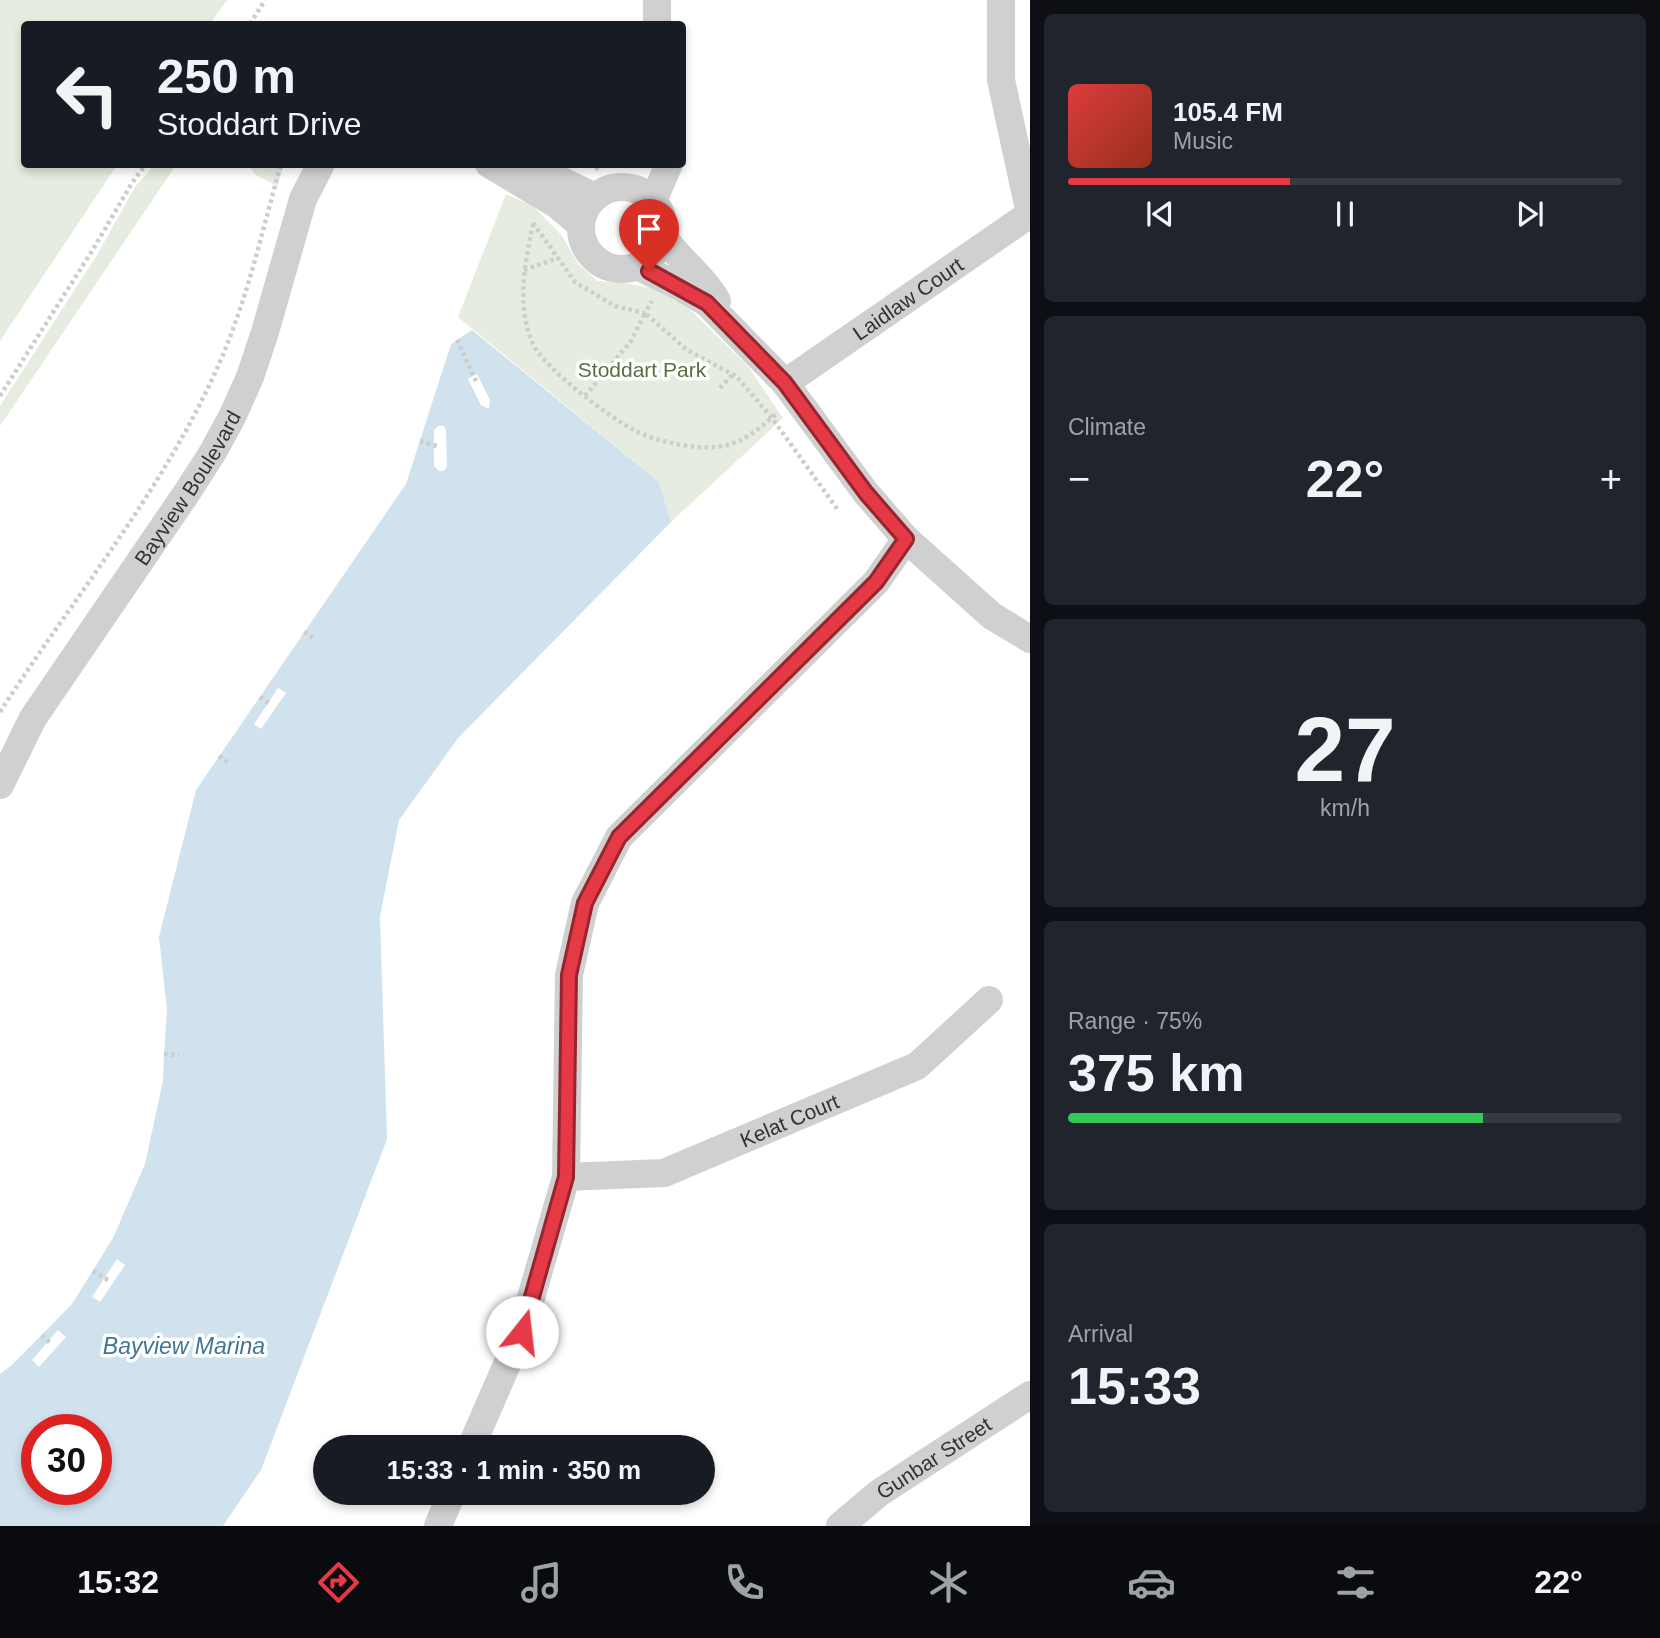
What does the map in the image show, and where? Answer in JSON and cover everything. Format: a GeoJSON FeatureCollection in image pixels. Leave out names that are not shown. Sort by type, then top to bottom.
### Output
{"type":"FeatureCollection","features":[{"type":"Feature","properties":{"kind":"street"},"geometry":{"type":"LineString","coordinates":[[657,0],[657,21]]}},
{"type":"Feature","properties":{"kind":"street"},"geometry":{"type":"LineString","coordinates":[[1001,0],[1001,80],[1030,214]]}},
{"type":"Feature","properties":{"kind":"street","name":"Bayview Boulevard"},"geometry":{"type":"LineString","coordinates":[[0,785],[33,718],[186,494],[233,415],[250,377],[265,332],[303,199],[319,168]]}},
{"type":"Feature","properties":{"kind":"street"},"geometry":{"type":"LineString","coordinates":[[494,168],[540,211],[580,225]]}},
{"type":"Feature","properties":{"kind":"street"},"geometry":{"type":"LineString","coordinates":[[508,168],[607,191],[632,188],[643,192],[653,201],[662,217],[662,235],[649,258],[637,266],[621,269],[605,265],[591,256],[583,241],[580,225],[585,209],[607,191],[633,168]]}},
{"type":"Feature","properties":{"kind":"street"},"geometry":{"type":"LineString","coordinates":[[653,201],[667,168]]}},
{"type":"Feature","properties":{"kind":"street","name":"Laidlaw Court"},"geometry":{"type":"LineString","coordinates":[[790,391],[1030,214]]}},
{"type":"Feature","properties":{"kind":"street"},"geometry":{"type":"LineString","coordinates":[[662,235],[671,249],[711,291],[736,334]]}},
{"type":"Feature","properties":{"kind":"street"},"geometry":{"type":"LineString","coordinates":[[637,266],[707,303],[790,391],[866,493],[906,539],[992,616],[1030,639]]}},
{"type":"Feature","properties":{"kind":"street"},"geometry":{"type":"LineString","coordinates":[[476,1435],[522,1332],[566,1177],[569,975],[585,903],[619,837],[876,582],[906,539]]}},
{"type":"Feature","properties":{"kind":"street","name":"Kelat Court"},"geometry":{"type":"LineString","coordinates":[[566,1177],[664,1173],[918,1066],[989,1000]]}},
{"type":"Feature","properties":{"kind":"street","name":"Gunbar Street"},"geometry":{"type":"LineString","coordinates":[[840,1526],[879,1493],[1030,1395]]}},
{"type":"Feature","properties":{"kind":"street"},"geometry":{"type":"LineString","coordinates":[[438,1526],[447,1505]]}},
{"type":"Feature","properties":{"kind":"path"},"geometry":{"type":"LineString","coordinates":[[252,21],[265,0]]}},
{"type":"Feature","properties":{"kind":"path"},"geometry":{"type":"LineString","coordinates":[[0,396],[143,168]]}},
{"type":"Feature","properties":{"kind":"path"},"geometry":{"type":"LineString","coordinates":[[0,712],[145,498],[208,386],[230,337],[280,168]]}},
{"type":"Feature","properties":{"kind":"path"},"geometry":{"type":"LineString","coordinates":[[540,211],[558,258],[575,282],[615,306],[645,313],[687,350],[736,376],[772,418],[838,510]]}},
{"type":"Feature","properties":{"kind":"path"},"geometry":{"type":"LineString","coordinates":[[540,211],[524,270],[526,317],[533,344],[545,363],[585,396],[635,431],[692,448],[726,446],[748,437],[772,418],[790,391]]}},
{"type":"Feature","properties":{"kind":"path"},"geometry":{"type":"LineString","coordinates":[[524,270],[558,258]]}},
{"type":"Feature","properties":{"kind":"path"},"geometry":{"type":"LineString","coordinates":[[585,396],[631,341],[664,279]]}},
{"type":"Feature","properties":{"kind":"path"},"geometry":{"type":"LineString","coordinates":[[457,340],[476,381]]}},
{"type":"Feature","properties":{"kind":"path"},"geometry":{"type":"LineString","coordinates":[[420,440],[440,447]]}},
{"type":"Feature","properties":{"kind":"path"},"geometry":{"type":"LineString","coordinates":[[304,632],[315,639]]}},
{"type":"Feature","properties":{"kind":"path"},"geometry":{"type":"LineString","coordinates":[[260,697],[271,705]]}},
{"type":"Feature","properties":{"kind":"path"},"geometry":{"type":"LineString","coordinates":[[219,756],[230,764]]}},
{"type":"Feature","properties":{"kind":"path"},"geometry":{"type":"LineString","coordinates":[[164,1054],[179,1055]]}},
{"type":"Feature","properties":{"kind":"path"},"geometry":{"type":"LineString","coordinates":[[93,1270],[108,1280]]}},
{"type":"Feature","properties":{"kind":"path"},"geometry":{"type":"LineString","coordinates":[[42,1335],[51,1344]]}},
{"type":"Feature","properties":{"kind":"green space"},"geometry":{"type":"Polygon","coordinates":[[[0,0],[227,0],[212,21],[21,21],[21,168],[115,168],[0,341],[0,0]]]}},
{"type":"Feature","properties":{"kind":"green space"},"geometry":{"type":"Polygon","coordinates":[[[152,168],[174,168],[0,426],[0,406],[97,255],[135,187],[152,168]]]}},
{"type":"Feature","properties":{"kind":"green space"},"geometry":{"type":"Polygon","coordinates":[[[250,168],[283,168],[277,186],[256,175],[250,168]]]}},
{"type":"Feature","properties":{"kind":"green space","name":"Stoddart Park"},"geometry":{"type":"Polygon","coordinates":[[[506,194],[533,206],[562,236],[578,264],[598,281],[631,284],[673,293],[747,365],[783,418],[671,522],[659,482],[458,317],[506,194]]]}},
{"type":"Feature","properties":{"kind":"water","name":"Bayview Marina"},"geometry":{"type":"Polygon","coordinates":[[[472,330],[659,482],[671,522],[459,737],[399,820],[380,916],[387,1139],[261,1470],[223,1526],[0,1526],[0,1374],[72,1304],[113,1238],[145,1164],[163,1081],[167,1010],[159,937],[196,790],[406,484],[451,344],[472,330]]]}},
{"type":"Feature","properties":{"kind":"pier"},"geometry":{"type":"Polygon","coordinates":[[[477,374],[490,400],[489,409],[481,405],[468,379],[477,374]]]}},
{"type":"Feature","properties":{"kind":"pier"},"geometry":{"type":"Polygon","coordinates":[[[438,426],[444,426],[446,430],[447,467],[443,471],[434,466],[434,430],[438,426]]]}},
{"type":"Feature","properties":{"kind":"pier"},"geometry":{"type":"Polygon","coordinates":[[[278,688],[286,693],[261,729],[254,724],[278,688]]]}},
{"type":"Feature","properties":{"kind":"pier"},"geometry":{"type":"Polygon","coordinates":[[[117,1259],[125,1265],[100,1302],[92,1297],[117,1259]]]}},
{"type":"Feature","properties":{"kind":"pier"},"geometry":{"type":"Polygon","coordinates":[[[58,1330],[66,1337],[39,1367],[32,1360],[58,1330]]]}},
{"type":"Feature","properties":{"kind":"route"},"geometry":{"type":"LineString","coordinates":[[522,1332],[566,1177],[569,975],[585,903],[619,837],[876,582],[906,539],[866,493],[785,383],[707,303],[649,271]]}}]}
